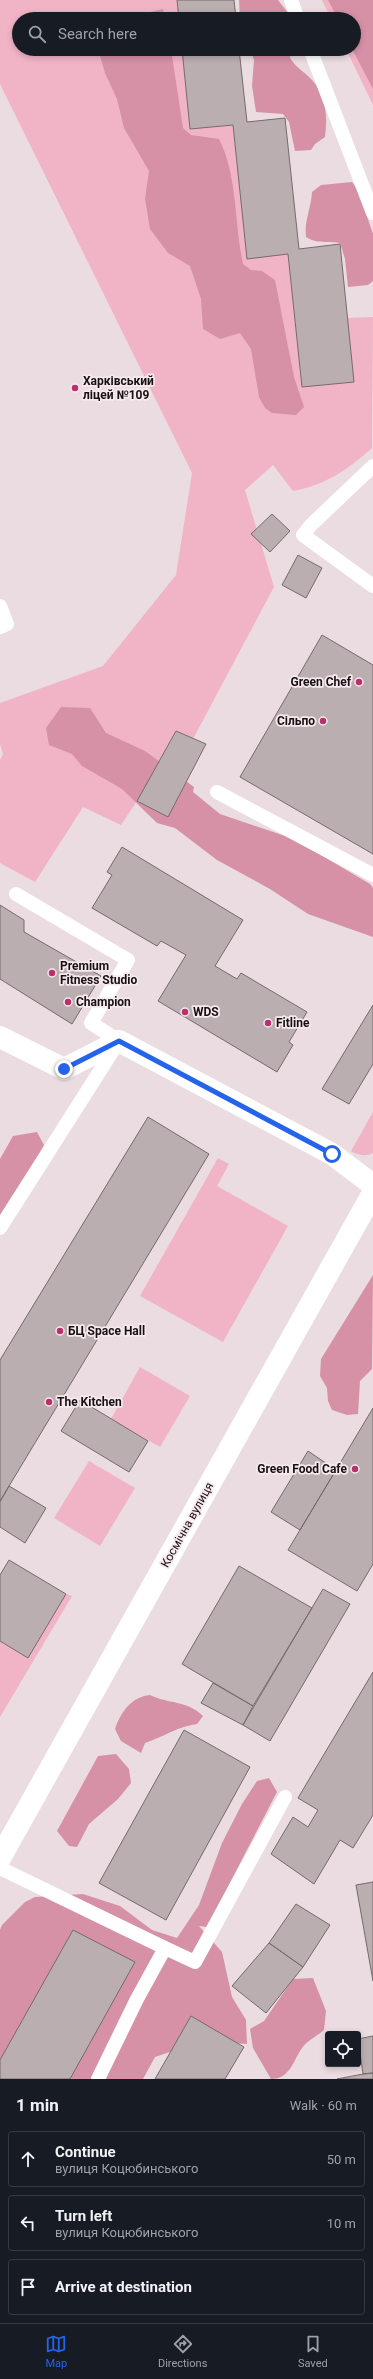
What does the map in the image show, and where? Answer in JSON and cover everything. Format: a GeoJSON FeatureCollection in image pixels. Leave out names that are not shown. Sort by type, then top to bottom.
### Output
{"type":"FeatureCollection","features":[{"type":"Feature","properties":{"kind":"street"},"geometry":{"type":"LineString","coordinates":[[0,1037],[64,1069],[119,1041],[332,1154],[373,1185]]}},
{"type":"Feature","properties":{"kind":"street","name":"Космічна вулиця"},"geometry":{"type":"LineString","coordinates":[[0,1858],[373,1193]]}},
{"type":"Feature","properties":{"kind":"lane"},"geometry":{"type":"LineString","coordinates":[[291,0],[295,12]]}},
{"type":"Feature","properties":{"kind":"lane"},"geometry":{"type":"LineString","coordinates":[[313,56],[373,213]]}},
{"type":"Feature","properties":{"kind":"lane"},"geometry":{"type":"LineString","coordinates":[[373,466],[311,525],[303,535],[373,586]]}},
{"type":"Feature","properties":{"kind":"lane"},"geometry":{"type":"LineString","coordinates":[[0,606],[7,624],[0,627]]}},
{"type":"Feature","properties":{"kind":"lane"},"geometry":{"type":"LineString","coordinates":[[217,792],[373,875]]}},
{"type":"Feature","properties":{"kind":"lane"},"geometry":{"type":"LineString","coordinates":[[0,1228],[119,1041],[91,1023],[128,960],[16,894]]}},
{"type":"Feature","properties":{"kind":"lane"},"geometry":{"type":"LineString","coordinates":[[0,1868],[195,1962],[285,1797]]}},
{"type":"Feature","properties":{"kind":"lane"},"geometry":{"type":"LineString","coordinates":[[98,2079],[137,1999],[165,1948]]}},
{"type":"Feature","properties":{"kind":"shaded area"},"geometry":{"type":"Polygon","coordinates":[[[0,0],[177,0],[178,12],[12,12],[12,56],[183,56],[190,129],[233,125],[247,258],[288,254],[302,387],[354,382],[347,318],[373,317],[372,448],[336,476],[316,485],[293,491],[273,465],[245,490],[274,587],[193,739],[176,731],[137,801],[121,825],[83,807],[35,882],[0,863],[0,760],[3,754],[0,744],[0,703],[103,666],[176,575],[192,473],[0,84],[0,0]]]}},
{"type":"Feature","properties":{"kind":"shaded area"},"geometry":{"type":"Polygon","coordinates":[[[239,0],[278,0],[287,12],[240,12],[239,0]]]}},
{"type":"Feature","properties":{"kind":"shaded area"},"geometry":{"type":"Polygon","coordinates":[[[322,0],[373,0],[373,105],[349,56],[361,56],[361,12],[328,12],[322,0]]]}},
{"type":"Feature","properties":{"kind":"shaded area"},"geometry":{"type":"Polygon","coordinates":[[[328,0],[373,0],[373,89],[356,56],[361,56],[361,12],[334,12],[328,0]]]}},
{"type":"Feature","properties":{"kind":"shaded area"},"geometry":{"type":"Polygon","coordinates":[[[163,9],[164,12],[150,12],[163,9]]]}},
{"type":"Feature","properties":{"kind":"shaded area"},"geometry":{"type":"Polygon","coordinates":[[[100,56],[172,56],[183,128],[191,135],[219,139],[230,169],[233,184],[243,264],[251,270],[262,271],[275,280],[294,377],[304,407],[296,415],[272,413],[265,408],[259,397],[251,349],[240,333],[220,339],[203,329],[201,299],[190,266],[168,253],[150,229],[145,199],[149,171],[124,128],[117,99],[105,73],[100,56]]]}},
{"type":"Feature","properties":{"kind":"shaded area"},"geometry":{"type":"Polygon","coordinates":[[[253,56],[290,56],[296,66],[314,82],[319,89],[326,112],[325,137],[315,144],[311,150],[295,151],[289,122],[283,114],[256,112],[252,86],[254,60],[253,56]]]}},
{"type":"Feature","properties":{"kind":"shaded area"},"geometry":{"type":"Polygon","coordinates":[[[352,182],[358,190],[373,234],[373,281],[368,285],[348,287],[345,259],[340,243],[315,241],[306,237],[306,231],[312,192],[321,185],[352,182]]]}},
{"type":"Feature","properties":{"kind":"shaded area"},"geometry":{"type":"Polygon","coordinates":[[[61,707],[90,708],[106,733],[145,751],[194,787],[193,792],[220,814],[294,839],[370,884],[373,888],[373,937],[308,914],[270,889],[217,860],[175,828],[157,823],[122,789],[82,766],[72,754],[49,745],[46,728],[61,707]]]}},
{"type":"Feature","properties":{"kind":"shaded area"},"geometry":{"type":"Polygon","coordinates":[[[373,1112],[373,1153],[364,1155],[356,1154],[351,1151],[373,1112]]]}},
{"type":"Feature","properties":{"kind":"shaded area"},"geometry":{"type":"Polygon","coordinates":[[[37,1132],[44,1145],[28,1175],[0,1216],[0,1159],[13,1136],[37,1132]]]}},
{"type":"Feature","properties":{"kind":"shaded area"},"geometry":{"type":"Polygon","coordinates":[[[218,1158],[229,1164],[217,1186],[288,1226],[223,1342],[140,1296],[218,1158]]]}},
{"type":"Feature","properties":{"kind":"shaded area"},"geometry":{"type":"Polygon","coordinates":[[[373,1275],[372,1369],[360,1381],[358,1414],[347,1415],[332,1410],[328,1401],[327,1388],[320,1376],[321,1359],[373,1275]]]}},
{"type":"Feature","properties":{"kind":"shaded area"},"geometry":{"type":"Polygon","coordinates":[[[140,1367],[190,1396],[160,1447],[111,1419],[140,1367]]]}},
{"type":"Feature","properties":{"kind":"shaded area"},"geometry":{"type":"Polygon","coordinates":[[[89,1461],[135,1488],[100,1546],[54,1518],[89,1461]]]}},
{"type":"Feature","properties":{"kind":"shaded area"},"geometry":{"type":"Polygon","coordinates":[[[66,1594],[72,1596],[0,1717],[0,1641],[28,1658],[66,1594]]]}},
{"type":"Feature","properties":{"kind":"shaded area"},"geometry":{"type":"Polygon","coordinates":[[[150,1695],[190,1707],[203,1716],[197,1724],[177,1729],[145,1743],[141,1753],[121,1741],[115,1729],[120,1717],[132,1702],[143,1696],[150,1695]]]}},
{"type":"Feature","properties":{"kind":"shaded area"},"geometry":{"type":"Polygon","coordinates":[[[116,1754],[129,1769],[131,1783],[118,1799],[89,1824],[77,1847],[69,1846],[57,1831],[98,1756],[116,1754]]]}},
{"type":"Feature","properties":{"kind":"shaded area"},"geometry":{"type":"Polygon","coordinates":[[[269,1778],[277,1792],[207,1927],[199,1926],[222,1952],[232,1997],[246,2020],[247,2044],[203,2041],[155,2057],[143,2079],[0,2079],[0,1930],[2,1925],[25,1902],[35,1897],[83,1894],[120,1906],[152,1930],[177,1938],[199,1905],[222,1843],[242,1804],[257,1781],[269,1778]]]}},
{"type":"Feature","properties":{"kind":"shaded area"},"geometry":{"type":"Polygon","coordinates":[[[313,1978],[326,2011],[324,2030],[304,2045],[287,2073],[283,2076],[271,2079],[253,2048],[250,2029],[264,2021],[293,1979],[313,1978]]]}},
{"type":"Feature","properties":{"kind":"building"},"geometry":{"type":"Polygon","coordinates":[[[177,0],[234,0],[235,12],[178,12],[177,0]]]}},
{"type":"Feature","properties":{"kind":"building"},"geometry":{"type":"Polygon","coordinates":[[[183,56],[240,56],[247,122],[285,118],[299,249],[340,244],[354,382],[302,387],[288,254],[247,259],[233,125],[190,129],[183,56]]]}},
{"type":"Feature","properties":{"kind":"building"},"geometry":{"type":"Polygon","coordinates":[[[272,514],[290,531],[270,552],[251,534],[272,514]]]}},
{"type":"Feature","properties":{"kind":"building"},"geometry":{"type":"Polygon","coordinates":[[[298,555],[322,568],[306,598],[282,585],[298,555]]]}},
{"type":"Feature","properties":{"kind":"building","name":"Сільпо"},"geometry":{"type":"Polygon","coordinates":[[[322,635],[373,665],[373,854],[240,777],[322,635]]]}},
{"type":"Feature","properties":{"kind":"building"},"geometry":{"type":"Polygon","coordinates":[[[176,731],[206,744],[168,817],[137,801],[176,731]]]}},
{"type":"Feature","properties":{"kind":"building"},"geometry":{"type":"Polygon","coordinates":[[[122,847],[243,920],[215,966],[237,979],[241,973],[307,1012],[289,1042],[293,1045],[277,1072],[158,1001],[186,955],[161,941],[157,946],[92,908],[112,875],[107,872],[122,847]]]}},
{"type":"Feature","properties":{"kind":"building"},"geometry":{"type":"Polygon","coordinates":[[[0,905],[24,920],[24,932],[101,976],[72,1024],[0,979],[0,905]]]}},
{"type":"Feature","properties":{"kind":"building"},"geometry":{"type":"Polygon","coordinates":[[[373,1005],[373,1064],[349,1104],[322,1089],[373,1005]]]}},
{"type":"Feature","properties":{"kind":"building","name":"БЦ Space Hall"},"geometry":{"type":"Polygon","coordinates":[[[148,1117],[209,1154],[0,1501],[0,1360],[148,1117]]]}},
{"type":"Feature","properties":{"kind":"building"},"geometry":{"type":"Polygon","coordinates":[[[80,1400],[148,1441],[129,1472],[61,1431],[80,1400]]]}},
{"type":"Feature","properties":{"kind":"building"},"geometry":{"type":"Polygon","coordinates":[[[373,1408],[373,1564],[357,1591],[288,1550],[373,1408]]]}},
{"type":"Feature","properties":{"kind":"building"},"geometry":{"type":"Polygon","coordinates":[[[308,1451],[336,1470],[300,1530],[271,1512],[308,1451]]]}},
{"type":"Feature","properties":{"kind":"building"},"geometry":{"type":"Polygon","coordinates":[[[9,1486],[46,1508],[25,1543],[0,1527],[0,1502],[9,1486]]]}},
{"type":"Feature","properties":{"kind":"building"},"geometry":{"type":"Polygon","coordinates":[[[9,1560],[66,1594],[28,1658],[0,1641],[0,1575],[9,1560]]]}},
{"type":"Feature","properties":{"kind":"building"},"geometry":{"type":"Polygon","coordinates":[[[239,1566],[312,1608],[253,1706],[182,1664],[239,1566]]]}},
{"type":"Feature","properties":{"kind":"building"},"geometry":{"type":"Polygon","coordinates":[[[323,1589],[350,1604],[270,1741],[243,1725],[323,1589]]]}},
{"type":"Feature","properties":{"kind":"building"},"geometry":{"type":"Polygon","coordinates":[[[373,1672],[373,1815],[353,1848],[340,1840],[314,1884],[271,1854],[293,1817],[308,1827],[318,1810],[298,1798],[373,1672]]]}},
{"type":"Feature","properties":{"kind":"building"},"geometry":{"type":"Polygon","coordinates":[[[213,1683],[253,1706],[243,1725],[201,1703],[213,1683]]]}},
{"type":"Feature","properties":{"kind":"building"},"geometry":{"type":"Polygon","coordinates":[[[184,1730],[250,1767],[166,1920],[99,1883],[184,1730]]]}},
{"type":"Feature","properties":{"kind":"building"},"geometry":{"type":"Polygon","coordinates":[[[373,1882],[373,1981],[356,1885],[373,1882]]]}},
{"type":"Feature","properties":{"kind":"building"},"geometry":{"type":"Polygon","coordinates":[[[296,1904],[330,1925],[303,1967],[269,1943],[296,1904]]]}},
{"type":"Feature","properties":{"kind":"building"},"geometry":{"type":"Polygon","coordinates":[[[73,1930],[135,1962],[70,2079],[0,2079],[0,2060],[73,1930]]]}},
{"type":"Feature","properties":{"kind":"building"},"geometry":{"type":"Polygon","coordinates":[[[269,1943],[303,1967],[266,2013],[232,1986],[269,1943]]]}},
{"type":"Feature","properties":{"kind":"building"},"geometry":{"type":"Polygon","coordinates":[[[191,2016],[244,2047],[225,2079],[155,2079],[191,2016]]]}},
{"type":"Feature","properties":{"kind":"building"},"geometry":{"type":"Polygon","coordinates":[[[373,2036],[373,2073],[363,2074],[361,2060],[361,2038],[373,2036]]]}},
{"type":"Feature","properties":{"kind":"building"},"geometry":{"type":"Polygon","coordinates":[[[373,2073],[373,2079],[337,2079],[363,2074],[373,2073]]]}},
{"type":"Feature","properties":{"kind":"place","name":"Харківський ліцей №109"},"geometry":{"type":"Point","coordinates":[75,388]}},
{"type":"Feature","properties":{"kind":"place","name":"Green Chef"},"geometry":{"type":"Point","coordinates":[359,682]}},
{"type":"Feature","properties":{"kind":"place","name":"Сільпо"},"geometry":{"type":"Point","coordinates":[323,721]}},
{"type":"Feature","properties":{"kind":"place","name":"Premium Fitness Studio"},"geometry":{"type":"Point","coordinates":[52,973]}},
{"type":"Feature","properties":{"kind":"place","name":"Champion"},"geometry":{"type":"Point","coordinates":[68,1002]}},
{"type":"Feature","properties":{"kind":"place","name":"WDS"},"geometry":{"type":"Point","coordinates":[185,1012]}},
{"type":"Feature","properties":{"kind":"place","name":"Fitline"},"geometry":{"type":"Point","coordinates":[268,1023]}},
{"type":"Feature","properties":{"kind":"place","name":"БЦ Space Hall"},"geometry":{"type":"Point","coordinates":[60,1331]}},
{"type":"Feature","properties":{"kind":"place","name":"The Kitchen"},"geometry":{"type":"Point","coordinates":[49,1402]}},
{"type":"Feature","properties":{"kind":"place","name":"Green Food Cafe"},"geometry":{"type":"Point","coordinates":[355,1469]}},
{"type":"Feature","properties":{"kind":"route"},"geometry":{"type":"LineString","coordinates":[[64,1069],[119,1041],[332,1154]]}}]}
